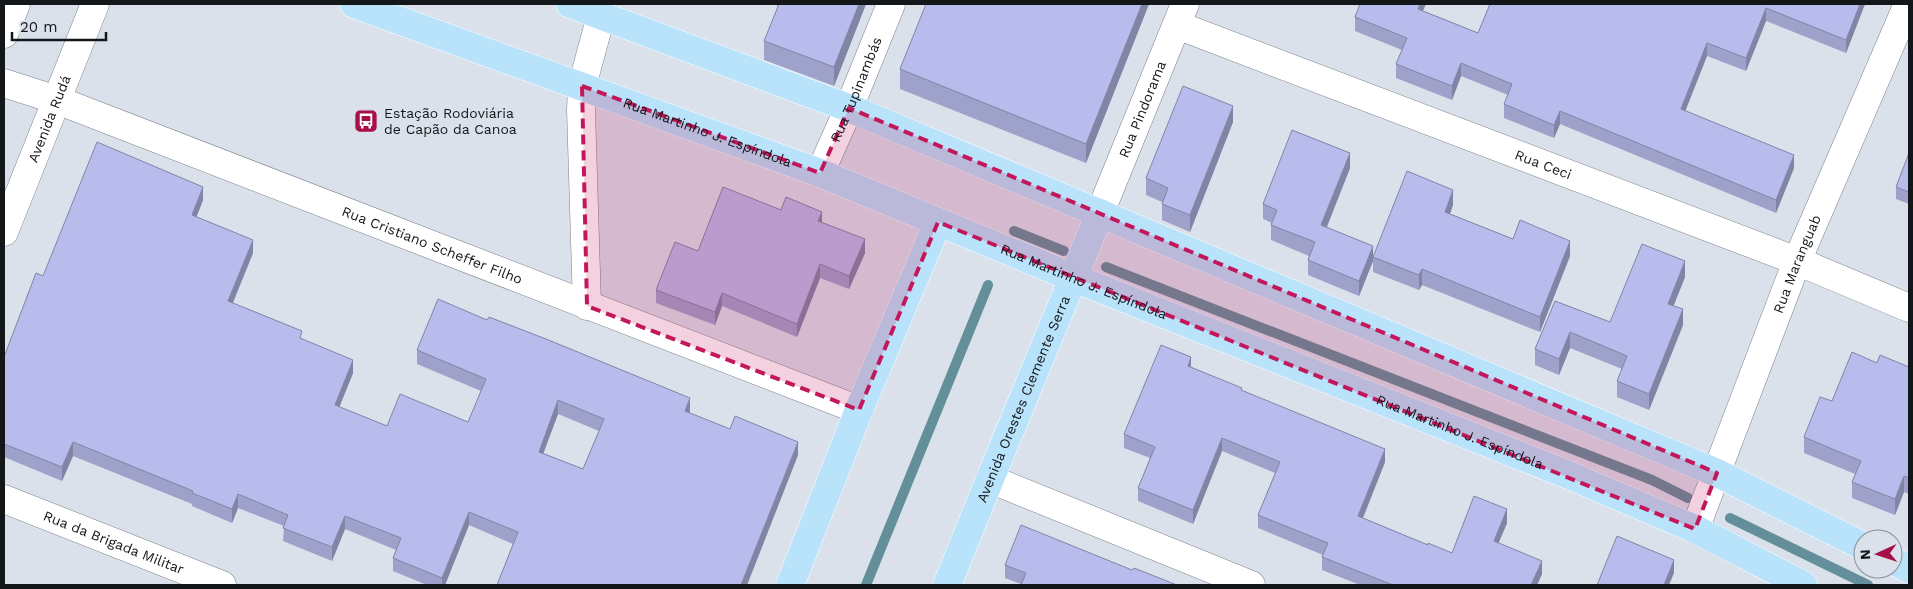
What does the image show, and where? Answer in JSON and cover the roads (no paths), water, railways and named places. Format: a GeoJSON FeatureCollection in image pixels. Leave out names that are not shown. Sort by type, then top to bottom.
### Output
{"type":"FeatureCollection","features":[{"type":"Feature","properties":{"kind":"main road","name":"Rua Martinho J. Espíndola"},"geometry":{"type":"LineString","coordinates":[[354,4],[820,173],[1074,278],[1562,472],[1695,529],[1803,585]]}},
{"type":"Feature","properties":{"kind":"main road"},"geometry":{"type":"LineString","coordinates":[[570,4],[849,108],[1717,473],[1853,541]]}},
{"type":"Feature","properties":{"kind":"main road","name":"Avenida Orestes Clemente Serra"},"geometry":{"type":"LineString","coordinates":[[947,585],[1100,214]]}},
{"type":"Feature","properties":{"kind":"main road"},"geometry":{"type":"LineString","coordinates":[[790,585],[859,410],[938,222]]}},
{"type":"Feature","properties":{"kind":"street"},"geometry":{"type":"LineString","coordinates":[[4,34],[16,4]]}},
{"type":"Feature","properties":{"kind":"street","name":"Avenida Rudá"},"geometry":{"type":"LineString","coordinates":[[4,232],[95,4]]}},
{"type":"Feature","properties":{"kind":"street","name":"Rua Tupinambás"},"geometry":{"type":"LineString","coordinates":[[820,173],[849,108],[891,4]]}},
{"type":"Feature","properties":{"kind":"street","name":"Rua Maranguab"},"geometry":{"type":"LineString","coordinates":[[1695,529],[1797,261],[1908,4]]}},
{"type":"Feature","properties":{"kind":"street","name":"Rua Ceci"},"geometry":{"type":"LineString","coordinates":[[1181,15],[1797,261],[1909,308]]}},
{"type":"Feature","properties":{"kind":"street","name":"Rua Pindorama"},"geometry":{"type":"LineString","coordinates":[[1100,214],[1181,15]]}},
{"type":"Feature","properties":{"kind":"street"},"geometry":{"type":"LineString","coordinates":[[587,306],[581,110],[582,86],[601,16]]}},
{"type":"Feature","properties":{"kind":"street","name":"Rua Cristiano Scheffer Filho"},"geometry":{"type":"LineString","coordinates":[[4,82],[56,100],[859,410]]}},
{"type":"Feature","properties":{"kind":"street"},"geometry":{"type":"LineString","coordinates":[[990,479],[1251,585]]}},
{"type":"Feature","properties":{"kind":"street","name":"Rua da Brigada Militar"},"geometry":{"type":"LineString","coordinates":[[4,499],[222,585]]}},
{"type":"Feature","properties":{"kind":"waterway"},"geometry":{"type":"LineString","coordinates":[[1014,231],[1064,251]]}},
{"type":"Feature","properties":{"kind":"waterway"},"geometry":{"type":"LineString","coordinates":[[1106,267],[1652,480],[1688,498]]}},
{"type":"Feature","properties":{"kind":"waterway"},"geometry":{"type":"LineString","coordinates":[[866,585],[988,285]]}},
{"type":"Feature","properties":{"kind":"waterway"},"geometry":{"type":"LineString","coordinates":[[1730,518],[1868,585]]}},
{"type":"Feature","properties":{"kind":"place","name":"Estação Rodoviária de Capão da Canoa"},"geometry":{"type":"Point","coordinates":[366,121]}}]}
